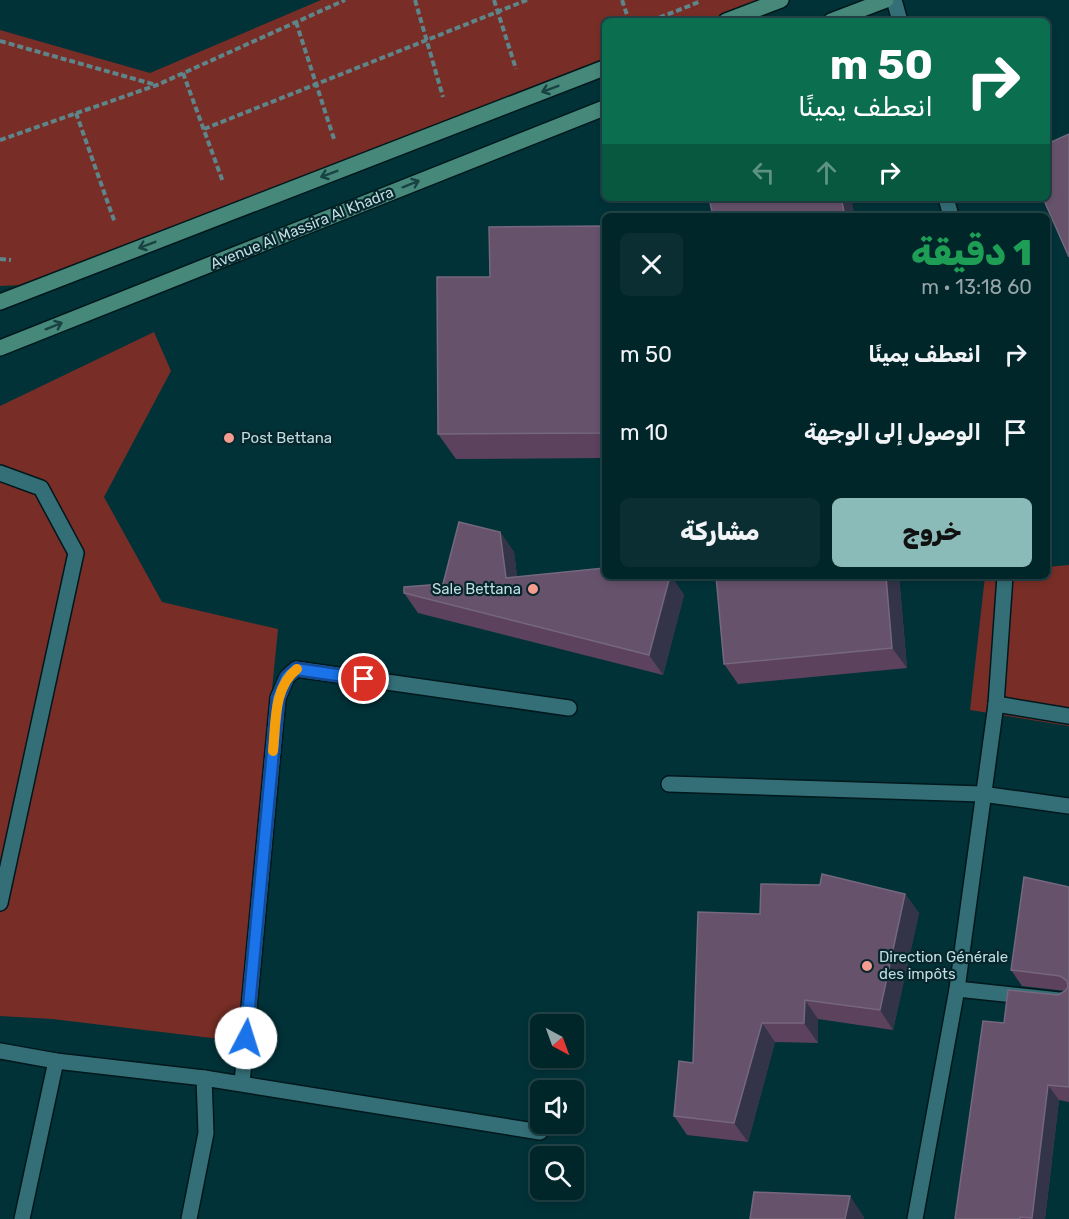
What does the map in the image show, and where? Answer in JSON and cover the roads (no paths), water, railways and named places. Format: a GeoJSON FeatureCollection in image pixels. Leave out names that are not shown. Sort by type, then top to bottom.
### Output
{"type":"FeatureCollection","features":[{"type":"Feature","properties":{"kind":"main road"},"geometry":{"type":"LineString","coordinates":[[734,18],[781,0]]}},
{"type":"Feature","properties":{"kind":"main road"},"geometry":{"type":"LineString","coordinates":[[839,18],[886,0]]}},
{"type":"Feature","properties":{"kind":"main road"},"geometry":{"type":"LineString","coordinates":[[0,302],[602,69]]}},
{"type":"Feature","properties":{"kind":"main road","name":"Avenue Al Massira Al Khadra"},"geometry":{"type":"LineString","coordinates":[[0,348],[602,109]]}},
{"type":"Feature","properties":{"kind":"street"},"geometry":{"type":"LineString","coordinates":[[894,0],[899,18]]}},
{"type":"Feature","properties":{"kind":"street"},"geometry":{"type":"LineString","coordinates":[[0,473],[41,488],[76,553],[0,903]]}},
{"type":"Feature","properties":{"kind":"street"},"geometry":{"type":"LineString","coordinates":[[915,1219],[957,989],[996,704],[1005,579]]}},
{"type":"Feature","properties":{"kind":"street"},"geometry":{"type":"LineString","coordinates":[[242,1083],[278,698],[287,677],[296,669],[569,708]]}},
{"type":"Feature","properties":{"kind":"street"},"geometry":{"type":"LineString","coordinates":[[996,704],[1069,716]]}},
{"type":"Feature","properties":{"kind":"street"},"geometry":{"type":"LineString","coordinates":[[669,784],[982,794],[1069,806]]}},
{"type":"Feature","properties":{"kind":"street"},"geometry":{"type":"LineString","coordinates":[[957,989],[1069,1000]]}},
{"type":"Feature","properties":{"kind":"street"},"geometry":{"type":"LineString","coordinates":[[0,1051],[56,1061],[242,1083],[530,1130]]}},
{"type":"Feature","properties":{"kind":"street"},"geometry":{"type":"LineString","coordinates":[[22,1219],[56,1061]]}},
{"type":"Feature","properties":{"kind":"street"},"geometry":{"type":"LineString","coordinates":[[189,1219],[206,1133],[204,1078]]}},
{"type":"Feature","properties":{"kind":"place","name":"Post Bettana"},"geometry":{"type":"Point","coordinates":[229,438]}},
{"type":"Feature","properties":{"kind":"place","name":"Sale Bettana"},"geometry":{"type":"Point","coordinates":[533,589]}},
{"type":"Feature","properties":{"kind":"place","name":"Direction Générale des impôts"},"geometry":{"type":"Point","coordinates":[867,966]}}]}
